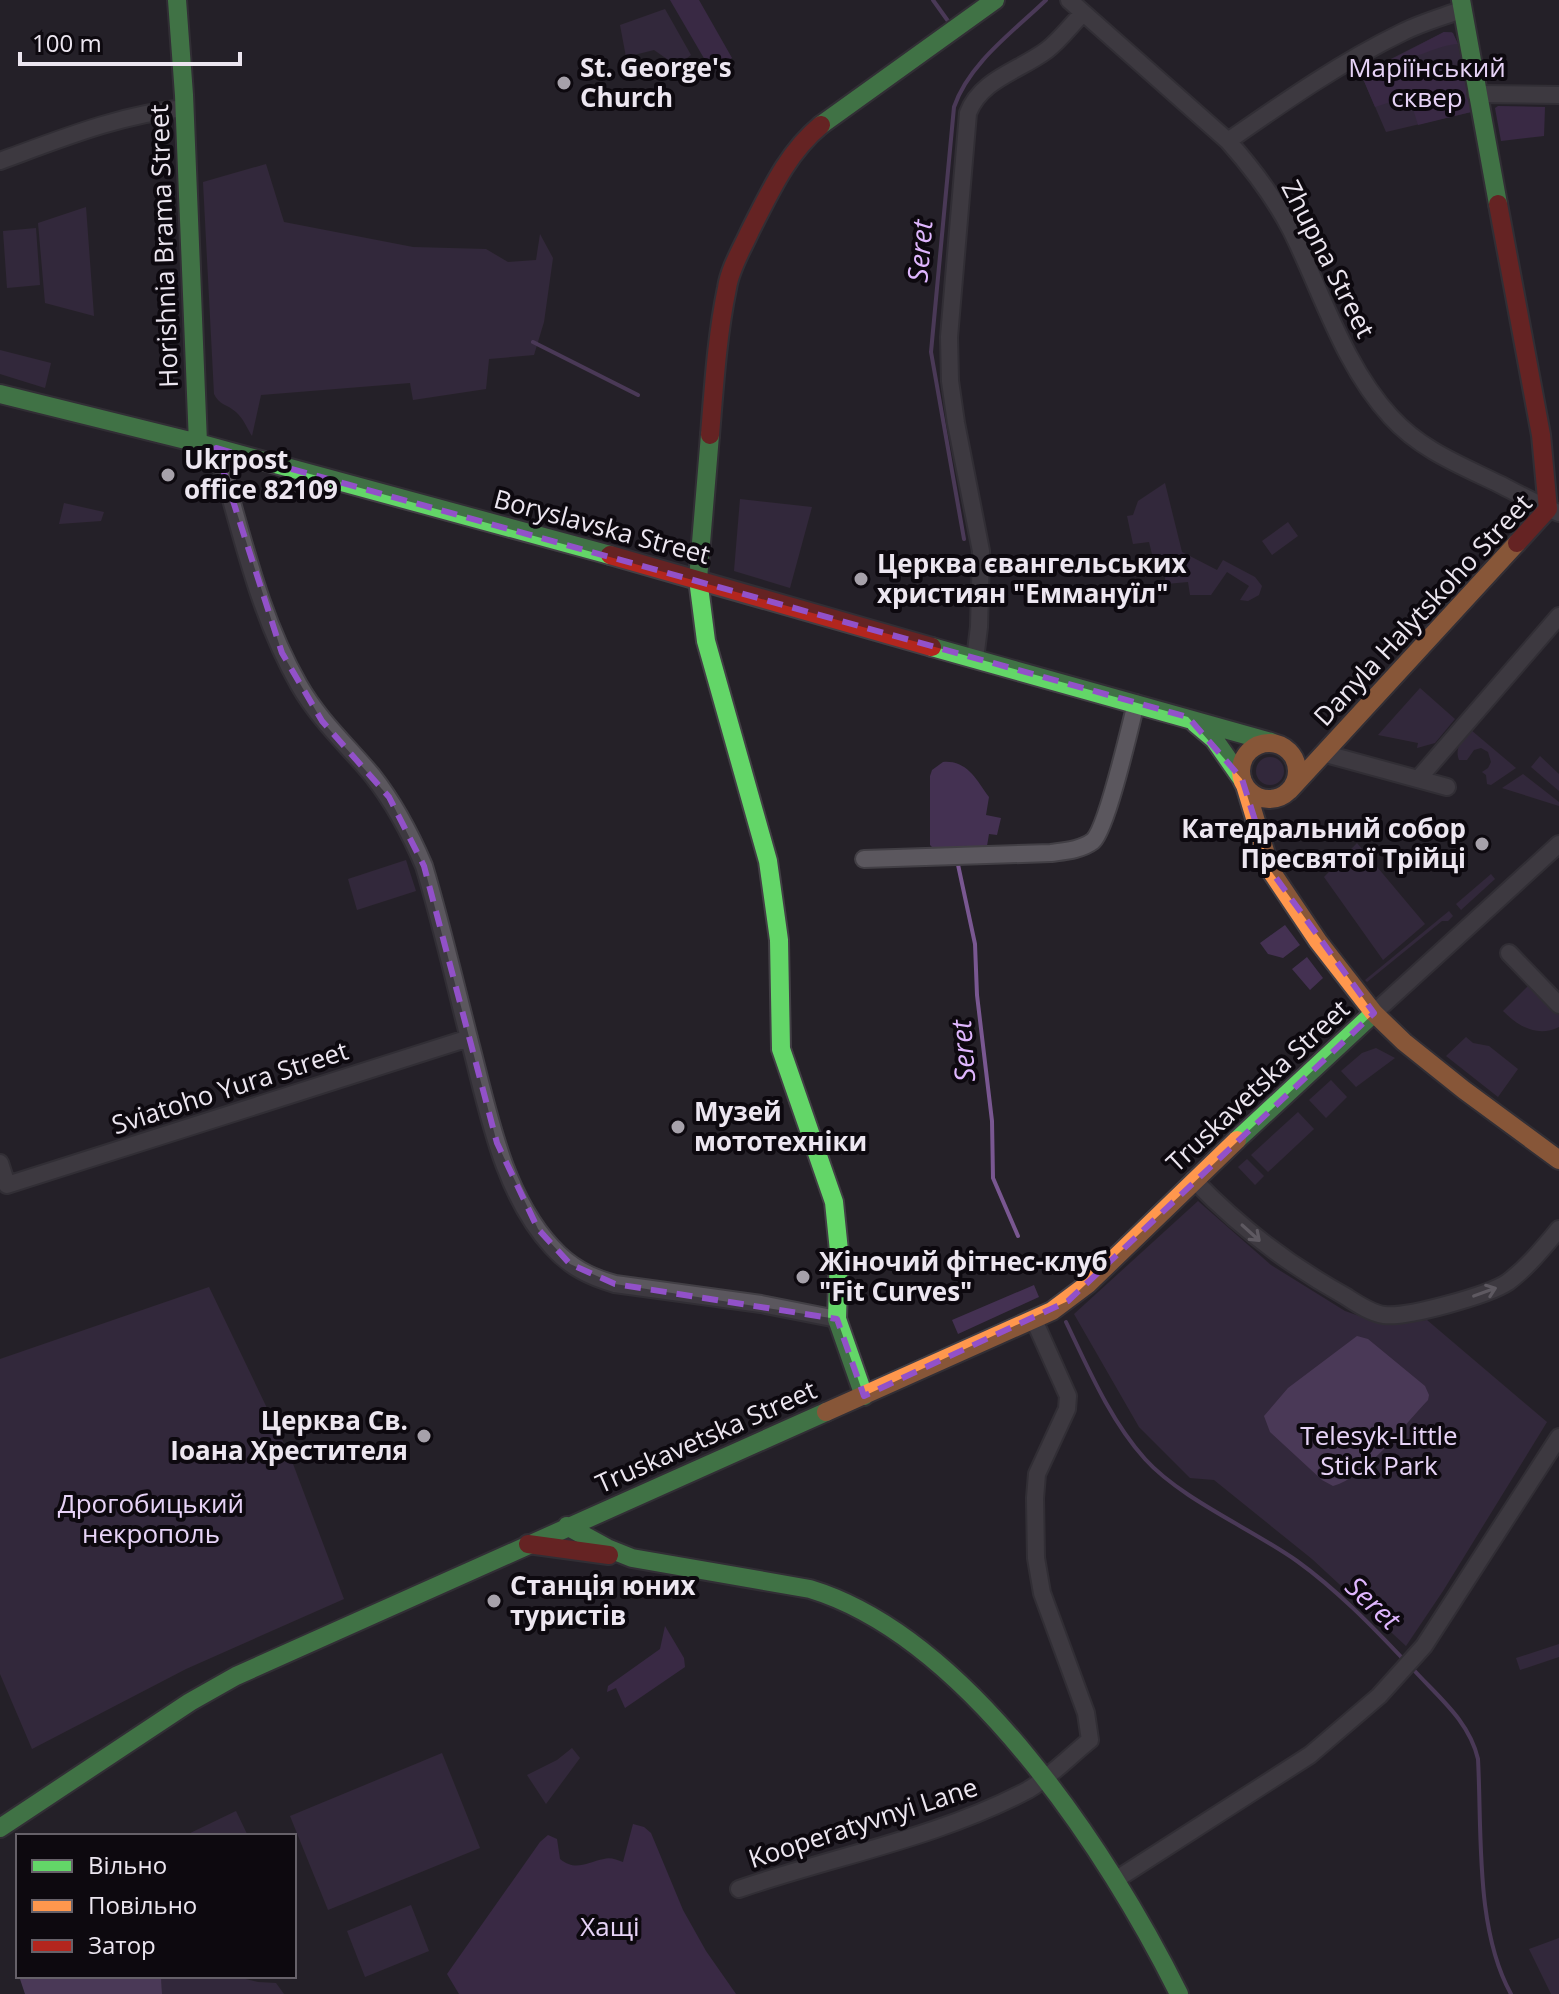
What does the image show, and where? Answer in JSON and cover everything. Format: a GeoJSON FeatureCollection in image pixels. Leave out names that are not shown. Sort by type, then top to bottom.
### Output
{"type":"FeatureCollection","features":[{"type":"Feature","properties":{"kind":"street","name":"Horishnia Brama Street"},"geometry":{"type":"LineString","coordinates":[[177,0],[207,446]]}},
{"type":"Feature","properties":{"kind":"street"},"geometry":{"type":"LineString","coordinates":[[864,1396],[837,1319],[839,1251],[834,1202],[781,1049],[779,940],[768,861],[706,641],[698,579],[715,369],[727,285],[778,175],[815,129],[995,0]]}},
{"type":"Feature","properties":{"kind":"street","name":"Zhupna Street"},"geometry":{"type":"LineString","coordinates":[[1069,0],[1228,141],[1250,165],[1282,213],[1356,367],[1388,414],[1415,439],[1448,460],[1555,509]]}},
{"type":"Feature","properties":{"kind":"street"},"geometry":{"type":"LineString","coordinates":[[1228,141],[1274,108],[1371,48],[1461,5],[1555,509]]}},
{"type":"Feature","properties":{"kind":"street"},"geometry":{"type":"LineString","coordinates":[[975,659],[981,551],[956,423],[950,381],[949,337],[968,113],[973,100],[986,87],[1051,47],[1083,13]]}},
{"type":"Feature","properties":{"kind":"street"},"geometry":{"type":"LineString","coordinates":[[1476,94],[1559,95]]}},
{"type":"Feature","properties":{"kind":"street"},"geometry":{"type":"LineString","coordinates":[[0,161],[147,112],[185,108]]}},
{"type":"Feature","properties":{"kind":"street","name":"Boryslavska Street"},"geometry":{"type":"LineString","coordinates":[[0,394],[207,446],[698,579],[814,615],[1275,743]]}},
{"type":"Feature","properties":{"kind":"street"},"geometry":{"type":"LineString","coordinates":[[207,446],[282,653],[322,721],[389,797],[417,849],[432,895],[489,1117],[512,1182],[538,1229],[570,1264],[597,1279],[837,1319]]}},
{"type":"Feature","properties":{"kind":"street","name":"Danyla Halytskoho Street"},"geometry":{"type":"LineString","coordinates":[[1287,792],[1555,509]]}},
{"type":"Feature","properties":{"kind":"street"},"geometry":{"type":"LineString","coordinates":[[1419,778],[1559,616]]}},
{"type":"Feature","properties":{"kind":"street"},"geometry":{"type":"LineString","coordinates":[[864,859],[1051,853],[1074,850],[1096,839],[1136,703]]}},
{"type":"Feature","properties":{"kind":"street","name":"Boryslavska Street"},"geometry":{"type":"LineString","coordinates":[[1188,717],[1214,739],[1244,782],[1271,871],[1290,904],[1374,1013],[1404,1042],[1464,1090],[1559,1160]]}},
{"type":"Feature","properties":{"kind":"street"},"geometry":{"type":"LineString","coordinates":[[1263,847],[1268,821],[1296,780],[1296,761],[1289,750],[1275,743],[1258,745],[1247,753],[1242,765],[1244,782],[1253,794],[1274,798],[1287,792]]}},
{"type":"Feature","properties":{"kind":"street","name":"Danyla Halytskoho Street"},"geometry":{"type":"LineString","coordinates":[[1275,743],[1326,754]]}},
{"type":"Feature","properties":{"kind":"street"},"geometry":{"type":"LineString","coordinates":[[1326,754],[1447,787]]}},
{"type":"Feature","properties":{"kind":"street"},"geometry":{"type":"LineString","coordinates":[[1374,1013],[1559,844]]}},
{"type":"Feature","properties":{"kind":"street"},"geometry":{"type":"LineString","coordinates":[[1509,953],[1559,1005]]}},
{"type":"Feature","properties":{"kind":"street","name":"Truskavetska Street"},"geometry":{"type":"LineString","coordinates":[[0,1828],[217,1686],[352,1621],[864,1396],[1060,1306],[1374,1013]]}},
{"type":"Feature","properties":{"kind":"street","name":"Sviatoho Yura Street"},"geometry":{"type":"LineString","coordinates":[[0,1163],[7,1185],[469,1038]]}},
{"type":"Feature","properties":{"kind":"street"},"geometry":{"type":"LineString","coordinates":[[1194,1180],[1278,1255],[1345,1296],[1384,1315],[1428,1308],[1504,1285],[1528,1266],[1559,1229]]}},
{"type":"Feature","properties":{"kind":"street","name":"Kooperatyvnyi Lane"},"geometry":{"type":"LineString","coordinates":[[739,1889],[934,1831],[1016,1795],[1043,1779],[1090,1740],[1086,1713],[1042,1593],[1036,1558],[1037,1474],[1067,1409],[1068,1396],[1034,1320]]}},
{"type":"Feature","properties":{"kind":"street"},"geometry":{"type":"LineString","coordinates":[[1117,1879],[1313,1753],[1357,1717],[1416,1655],[1559,1437]]}},
{"type":"Feature","properties":{"kind":"street"},"geometry":{"type":"LineString","coordinates":[[595,1514],[619,1554]]}},
{"type":"Feature","properties":{"kind":"street"},"geometry":{"type":"LineString","coordinates":[[567,1526],[619,1554]]}},
{"type":"Feature","properties":{"kind":"street"},"geometry":{"type":"LineString","coordinates":[[527,1544],[619,1554],[776,1581],[835,1597],[871,1613],[908,1638],[1005,1733],[1043,1779],[1117,1879],[1154,1941],[1179,1994]]}},
{"type":"Feature","properties":{"kind":"highlighted area"},"geometry":{"type":"Polygon","coordinates":[[[216,448],[1188,717],[1242,779],[1271,871],[1374,1013],[1068,1301],[864,1396],[837,1319],[615,1284],[570,1264],[538,1229],[497,1143],[424,866],[389,797],[322,721],[282,653],[216,448]]]}},
{"type":"Feature","properties":{"kind":"green space"},"geometry":{"type":"Polygon","coordinates":[[[670,0],[699,0],[732,58],[718,65],[705,60],[670,0]]]}},
{"type":"Feature","properties":{"kind":"green space"},"geometry":{"type":"Polygon","coordinates":[[[665,9],[691,55],[677,66],[654,50],[626,57],[620,25],[665,9]]]}},
{"type":"Feature","properties":{"kind":"green space","name":"Маріїнський сквер"},"geometry":{"type":"Polygon","coordinates":[[[1444,32],[1452,32],[1458,44],[1471,112],[1386,132],[1361,74],[1444,32]]]}},
{"type":"Feature","properties":{"kind":"green space"},"geometry":{"type":"Polygon","coordinates":[[[1444,32],[1453,33],[1458,44],[1408,58],[1392,59],[1444,32]]]}},
{"type":"Feature","properties":{"kind":"green space"},"geometry":{"type":"Polygon","coordinates":[[[1386,61],[1437,76],[1464,78],[1471,112],[1418,125],[1409,96],[1375,107],[1361,74],[1386,61]]]}},
{"type":"Feature","properties":{"kind":"green space"},"geometry":{"type":"Polygon","coordinates":[[[1545,107],[1544,136],[1501,141],[1495,108],[1545,107]]]}},
{"type":"Feature","properties":{"kind":"green space"},"geometry":{"type":"Polygon","coordinates":[[[266,164],[284,222],[413,247],[486,249],[508,262],[536,260],[540,234],[553,258],[544,322],[534,355],[489,359],[486,389],[413,400],[410,383],[261,395],[252,436],[238,414],[214,394],[203,182],[266,164]]]}},
{"type":"Feature","properties":{"kind":"green space"},"geometry":{"type":"Polygon","coordinates":[[[86,207],[94,316],[45,303],[38,223],[86,207]]]}},
{"type":"Feature","properties":{"kind":"green space"},"geometry":{"type":"Polygon","coordinates":[[[36,228],[40,285],[7,288],[3,231],[36,228]]]}},
{"type":"Feature","properties":{"kind":"green space"},"geometry":{"type":"Polygon","coordinates":[[[0,350],[51,363],[45,388],[0,374],[0,350]]]}},
{"type":"Feature","properties":{"kind":"green space"},"geometry":{"type":"Polygon","coordinates":[[[1165,483],[1182,552],[1217,570],[1223,560],[1255,577],[1262,586],[1259,595],[1248,601],[1240,600],[1249,586],[1227,572],[1211,595],[1190,595],[1188,582],[1166,584],[1164,573],[1157,574],[1149,542],[1133,544],[1127,516],[1133,515],[1138,501],[1165,483]]]}},
{"type":"Feature","properties":{"kind":"green space"},"geometry":{"type":"Polygon","coordinates":[[[740,499],[812,507],[790,588],[734,571],[740,499]]]}},
{"type":"Feature","properties":{"kind":"green space"},"geometry":{"type":"Polygon","coordinates":[[[64,503],[104,512],[101,521],[59,524],[64,503]]]}},
{"type":"Feature","properties":{"kind":"green space"},"geometry":{"type":"Polygon","coordinates":[[[1288,522],[1298,536],[1272,555],[1262,541],[1288,522]]]}},
{"type":"Feature","properties":{"kind":"green space"},"geometry":{"type":"Polygon","coordinates":[[[1420,688],[1455,719],[1435,743],[1417,748],[1418,743],[1378,735],[1420,688]]]}},
{"type":"Feature","properties":{"kind":"green space"},"geometry":{"type":"Polygon","coordinates":[[[1471,730],[1516,768],[1491,785],[1487,784],[1486,775],[1482,772],[1491,762],[1488,752],[1481,748],[1474,750],[1467,760],[1459,760],[1458,747],[1471,730]]]}},
{"type":"Feature","properties":{"kind":"green space"},"geometry":{"type":"Polygon","coordinates":[[[1540,756],[1559,774],[1559,791],[1531,767],[1540,756]]]}},
{"type":"Feature","properties":{"kind":"green space"},"geometry":{"type":"Polygon","coordinates":[[[1270,757],[1280,761],[1284,771],[1280,781],[1270,785],[1260,781],[1256,771],[1260,761],[1270,757]]]}},
{"type":"Feature","properties":{"kind":"green space"},"geometry":{"type":"Polygon","coordinates":[[[943,762],[965,767],[989,797],[986,815],[1001,818],[997,835],[989,834],[987,846],[933,848],[930,845],[930,776],[932,770],[943,762]]]}},
{"type":"Feature","properties":{"kind":"green space"},"geometry":{"type":"Polygon","coordinates":[[[1523,774],[1559,802],[1559,806],[1502,788],[1523,774]]]}},
{"type":"Feature","properties":{"kind":"green space"},"geometry":{"type":"Polygon","coordinates":[[[1357,843],[1425,924],[1383,960],[1324,877],[1357,843]]]}},
{"type":"Feature","properties":{"kind":"green space"},"geometry":{"type":"Polygon","coordinates":[[[406,860],[416,891],[357,910],[348,879],[406,860]]]}},
{"type":"Feature","properties":{"kind":"green space"},"geometry":{"type":"Polygon","coordinates":[[[1491,874],[1495,879],[1461,910],[1456,904],[1491,874]]]}},
{"type":"Feature","properties":{"kind":"green space"},"geometry":{"type":"Polygon","coordinates":[[[1449,911],[1453,916],[1448,921],[1442,921],[1367,982],[1365,980],[1449,911]]]}},
{"type":"Feature","properties":{"kind":"green space"},"geometry":{"type":"Polygon","coordinates":[[[1285,925],[1300,945],[1283,958],[1268,954],[1260,943],[1285,925]]]}},
{"type":"Feature","properties":{"kind":"green space"},"geometry":{"type":"Polygon","coordinates":[[[1307,957],[1323,978],[1310,990],[1292,969],[1307,957]]]}},
{"type":"Feature","properties":{"kind":"green space"},"geometry":{"type":"Polygon","coordinates":[[[1530,984],[1559,1014],[1559,1027],[1543,1031],[1528,1029],[1503,1011],[1530,984]]]}},
{"type":"Feature","properties":{"kind":"green space"},"geometry":{"type":"Polygon","coordinates":[[[1466,1037],[1473,1043],[1489,1046],[1518,1069],[1498,1097],[1446,1056],[1466,1037]]]}},
{"type":"Feature","properties":{"kind":"green space"},"geometry":{"type":"Polygon","coordinates":[[[1376,1048],[1395,1058],[1356,1087],[1341,1071],[1362,1053],[1376,1048]]]}},
{"type":"Feature","properties":{"kind":"green space"},"geometry":{"type":"Polygon","coordinates":[[[1331,1080],[1347,1097],[1326,1118],[1309,1100],[1331,1080]]]}},
{"type":"Feature","properties":{"kind":"green space"},"geometry":{"type":"Polygon","coordinates":[[[1298,1112],[1314,1129],[1268,1172],[1251,1155],[1298,1112]]]}},
{"type":"Feature","properties":{"kind":"green space"},"geometry":{"type":"Polygon","coordinates":[[[1247,1159],[1264,1176],[1255,1185],[1238,1167],[1247,1159]]]}},
{"type":"Feature","properties":{"kind":"green space","name":"Telesyk-Little Stick Park"},"geometry":{"type":"Polygon","coordinates":[[[1198,1201],[1271,1265],[1345,1311],[1385,1325],[1427,1320],[1547,1422],[1406,1646],[1312,1559],[1214,1480],[1190,1478],[1139,1427],[1074,1314],[1198,1201]]]}},
{"type":"Feature","properties":{"kind":"green space"},"geometry":{"type":"Polygon","coordinates":[[[1034,1285],[1039,1297],[958,1334],[952,1320],[1034,1285]]]}},
{"type":"Feature","properties":{"kind":"green space","name":"Дрогобицький некрополь"},"geometry":{"type":"Polygon","coordinates":[[[209,1287],[290,1456],[344,1599],[186,1669],[32,1749],[0,1674],[0,1359],[209,1287]]]}},
{"type":"Feature","properties":{"kind":"green space"},"geometry":{"type":"Polygon","coordinates":[[[665,1626],[684,1658],[685,1667],[625,1708],[616,1688],[607,1692],[608,1686],[660,1649],[665,1626]]]}},
{"type":"Feature","properties":{"kind":"green space"},"geometry":{"type":"Polygon","coordinates":[[[1559,1644],[1559,1657],[1520,1670],[1516,1658],[1559,1644]]]}},
{"type":"Feature","properties":{"kind":"green space"},"geometry":{"type":"Polygon","coordinates":[[[572,1748],[580,1758],[546,1804],[527,1775],[557,1760],[572,1748]]]}},
{"type":"Feature","properties":{"kind":"green space"},"geometry":{"type":"Polygon","coordinates":[[[442,1753],[480,1848],[328,1910],[290,1816],[442,1753]]]}},
{"type":"Feature","properties":{"kind":"green space"},"geometry":{"type":"Polygon","coordinates":[[[236,1811],[247,1834],[188,1834],[236,1811]]]}},
{"type":"Feature","properties":{"kind":"green space","name":"Хащі"},"geometry":{"type":"Polygon","coordinates":[[[633,1824],[651,1833],[683,1910],[706,1951],[736,1994],[459,1994],[447,1974],[540,1842],[548,1835],[557,1839],[560,1859],[571,1865],[606,1858],[623,1862],[633,1824]]]}},
{"type":"Feature","properties":{"kind":"green space"},"geometry":{"type":"Polygon","coordinates":[[[411,1905],[429,1951],[365,1977],[347,1931],[411,1905]]]}},
{"type":"Feature","properties":{"kind":"green space"},"geometry":{"type":"Polygon","coordinates":[[[1559,1938],[1559,1994],[1551,1994],[1529,1949],[1559,1938]]]}},
{"type":"Feature","properties":{"kind":"green space"},"geometry":{"type":"Polygon","coordinates":[[[161,1978],[241,1978],[276,1983],[284,1994],[162,1994],[161,1978]]]}},
{"type":"Feature","properties":{"kind":"shaded area"},"geometry":{"type":"Polygon","coordinates":[[[1357,1336],[1368,1339],[1425,1386],[1429,1395],[1428,1400],[1371,1462],[1333,1486],[1322,1480],[1270,1432],[1264,1416],[1288,1388],[1357,1336]]]}},
{"type":"Feature","properties":{"kind":"shaded area"},"geometry":{"type":"Polygon","coordinates":[[[20,1978],[161,1978],[162,1994],[25,1994],[20,1978]]]}},
{"type":"Feature","properties":{"kind":"waterway"},"geometry":{"type":"LineString","coordinates":[[933,0],[948,21]]}},
{"type":"Feature","properties":{"kind":"waterway","name":"Seret"},"geometry":{"type":"LineString","coordinates":[[964,539],[931,352],[954,107],[981,62],[1046,0]]}},
{"type":"Feature","properties":{"kind":"waterway"},"geometry":{"type":"LineString","coordinates":[[533,342],[638,395]]}},
{"type":"Feature","properties":{"kind":"waterway","name":"Seret"},"geometry":{"type":"LineString","coordinates":[[957,860],[975,944],[977,995],[992,1121],[993,1178],[1018,1236]]}},
{"type":"Feature","properties":{"kind":"waterway","name":"Seret"},"geometry":{"type":"LineString","coordinates":[[1066,1322],[1110,1411],[1145,1459],[1178,1487],[1311,1572],[1353,1608],[1405,1661]]}},
{"type":"Feature","properties":{"kind":"waterway","name":"Seret"},"geometry":{"type":"LineString","coordinates":[[1411,1667],[1460,1720],[1474,1745],[1478,1759],[1486,1911],[1499,1968],[1511,1994]]}},
{"type":"Feature","properties":{"kind":"traffic: fast"},"geometry":{"type":"LineString","coordinates":[[177,0],[184,95],[198,443]]}},
{"type":"Feature","properties":{"kind":"traffic: fast"},"geometry":{"type":"LineString","coordinates":[[821,125],[995,0]]}},
{"type":"Feature","properties":{"kind":"traffic: fast"},"geometry":{"type":"LineString","coordinates":[[1461,0],[1498,204]]}},
{"type":"Feature","properties":{"kind":"traffic: fast"},"geometry":{"type":"LineString","coordinates":[[0,394],[198,443],[610,555]]}},
{"type":"Feature","properties":{"kind":"traffic: fast"},"geometry":{"type":"LineString","coordinates":[[710,435],[698,579],[706,641],[768,861],[779,940],[781,1049],[834,1202],[839,1251],[837,1319],[864,1396]]}},
{"type":"Feature","properties":{"kind":"traffic: fast"},"geometry":{"type":"LineString","coordinates":[[932,647],[1271,742]]}},
{"type":"Feature","properties":{"kind":"traffic: fast"},"geometry":{"type":"LineString","coordinates":[[1195,723],[1214,739],[1242,779]]}},
{"type":"Feature","properties":{"kind":"traffic: fast"},"geometry":{"type":"LineString","coordinates":[[1237,1140],[1374,1013]]}},
{"type":"Feature","properties":{"kind":"traffic: fast"},"geometry":{"type":"LineString","coordinates":[[0,1828],[190,1702],[236,1676],[826,1412]]}},
{"type":"Feature","properties":{"kind":"traffic: fast"},"geometry":{"type":"LineString","coordinates":[[567,1526],[632,1558],[810,1589],[868,1614],[924,1653],[978,1701],[1028,1757],[1073,1817],[1150,1938],[1179,1994]]}},
{"type":"Feature","properties":{"kind":"traffic: slow"},"geometry":{"type":"LineString","coordinates":[[1289,791],[1517,543]]}},
{"type":"Feature","properties":{"kind":"traffic: slow"},"geometry":{"type":"LineString","coordinates":[[1269,743],[1289,751],[1297,771],[1289,791],[1269,799],[1249,791],[1241,771],[1249,751],[1269,743]]}},
{"type":"Feature","properties":{"kind":"traffic: slow"},"geometry":{"type":"LineString","coordinates":[[1245,785],[1271,871],[1318,941],[1374,1013],[1404,1042],[1464,1090],[1559,1160]]}},
{"type":"Feature","properties":{"kind":"traffic: slow"},"geometry":{"type":"LineString","coordinates":[[826,1412],[1052,1311],[1088,1284],[1237,1140]]}},
{"type":"Feature","properties":{"kind":"traffic: jam"},"geometry":{"type":"LineString","coordinates":[[710,435],[718,343],[731,273],[780,174],[798,148],[821,125]]}},
{"type":"Feature","properties":{"kind":"traffic: jam"},"geometry":{"type":"LineString","coordinates":[[1498,204],[1541,435],[1548,509],[1517,543]]}},
{"type":"Feature","properties":{"kind":"traffic: jam"},"geometry":{"type":"LineString","coordinates":[[610,555],[932,647]]}},
{"type":"Feature","properties":{"kind":"traffic: jam"},"geometry":{"type":"LineString","coordinates":[[528,1544],[609,1555]]}},
{"type":"Feature","properties":{"kind":"place","name":"St. George's Church"},"geometry":{"type":"Point","coordinates":[564,83]}},
{"type":"Feature","properties":{"kind":"place","name":"Ukrpost office 82109"},"geometry":{"type":"Point","coordinates":[168,475]}},
{"type":"Feature","properties":{"kind":"place","name":"Церква євангельських християн \"Еммануїл\""},"geometry":{"type":"Point","coordinates":[861,579]}},
{"type":"Feature","properties":{"kind":"place","name":"Катедральний собор Пресвятої Трійці"},"geometry":{"type":"Point","coordinates":[1482,844]}},
{"type":"Feature","properties":{"kind":"place","name":"Музей мототехніки"},"geometry":{"type":"Point","coordinates":[678,1127]}},
{"type":"Feature","properties":{"kind":"place","name":"Жіночий фітнес-клуб \"Fit Curves\""},"geometry":{"type":"Point","coordinates":[803,1277]}},
{"type":"Feature","properties":{"kind":"place","name":"Церква Св. Іоана Хрестителя"},"geometry":{"type":"Point","coordinates":[424,1436]}},
{"type":"Feature","properties":{"kind":"place","name":"Станція юних туристів"},"geometry":{"type":"Point","coordinates":[494,1601]}}]}
